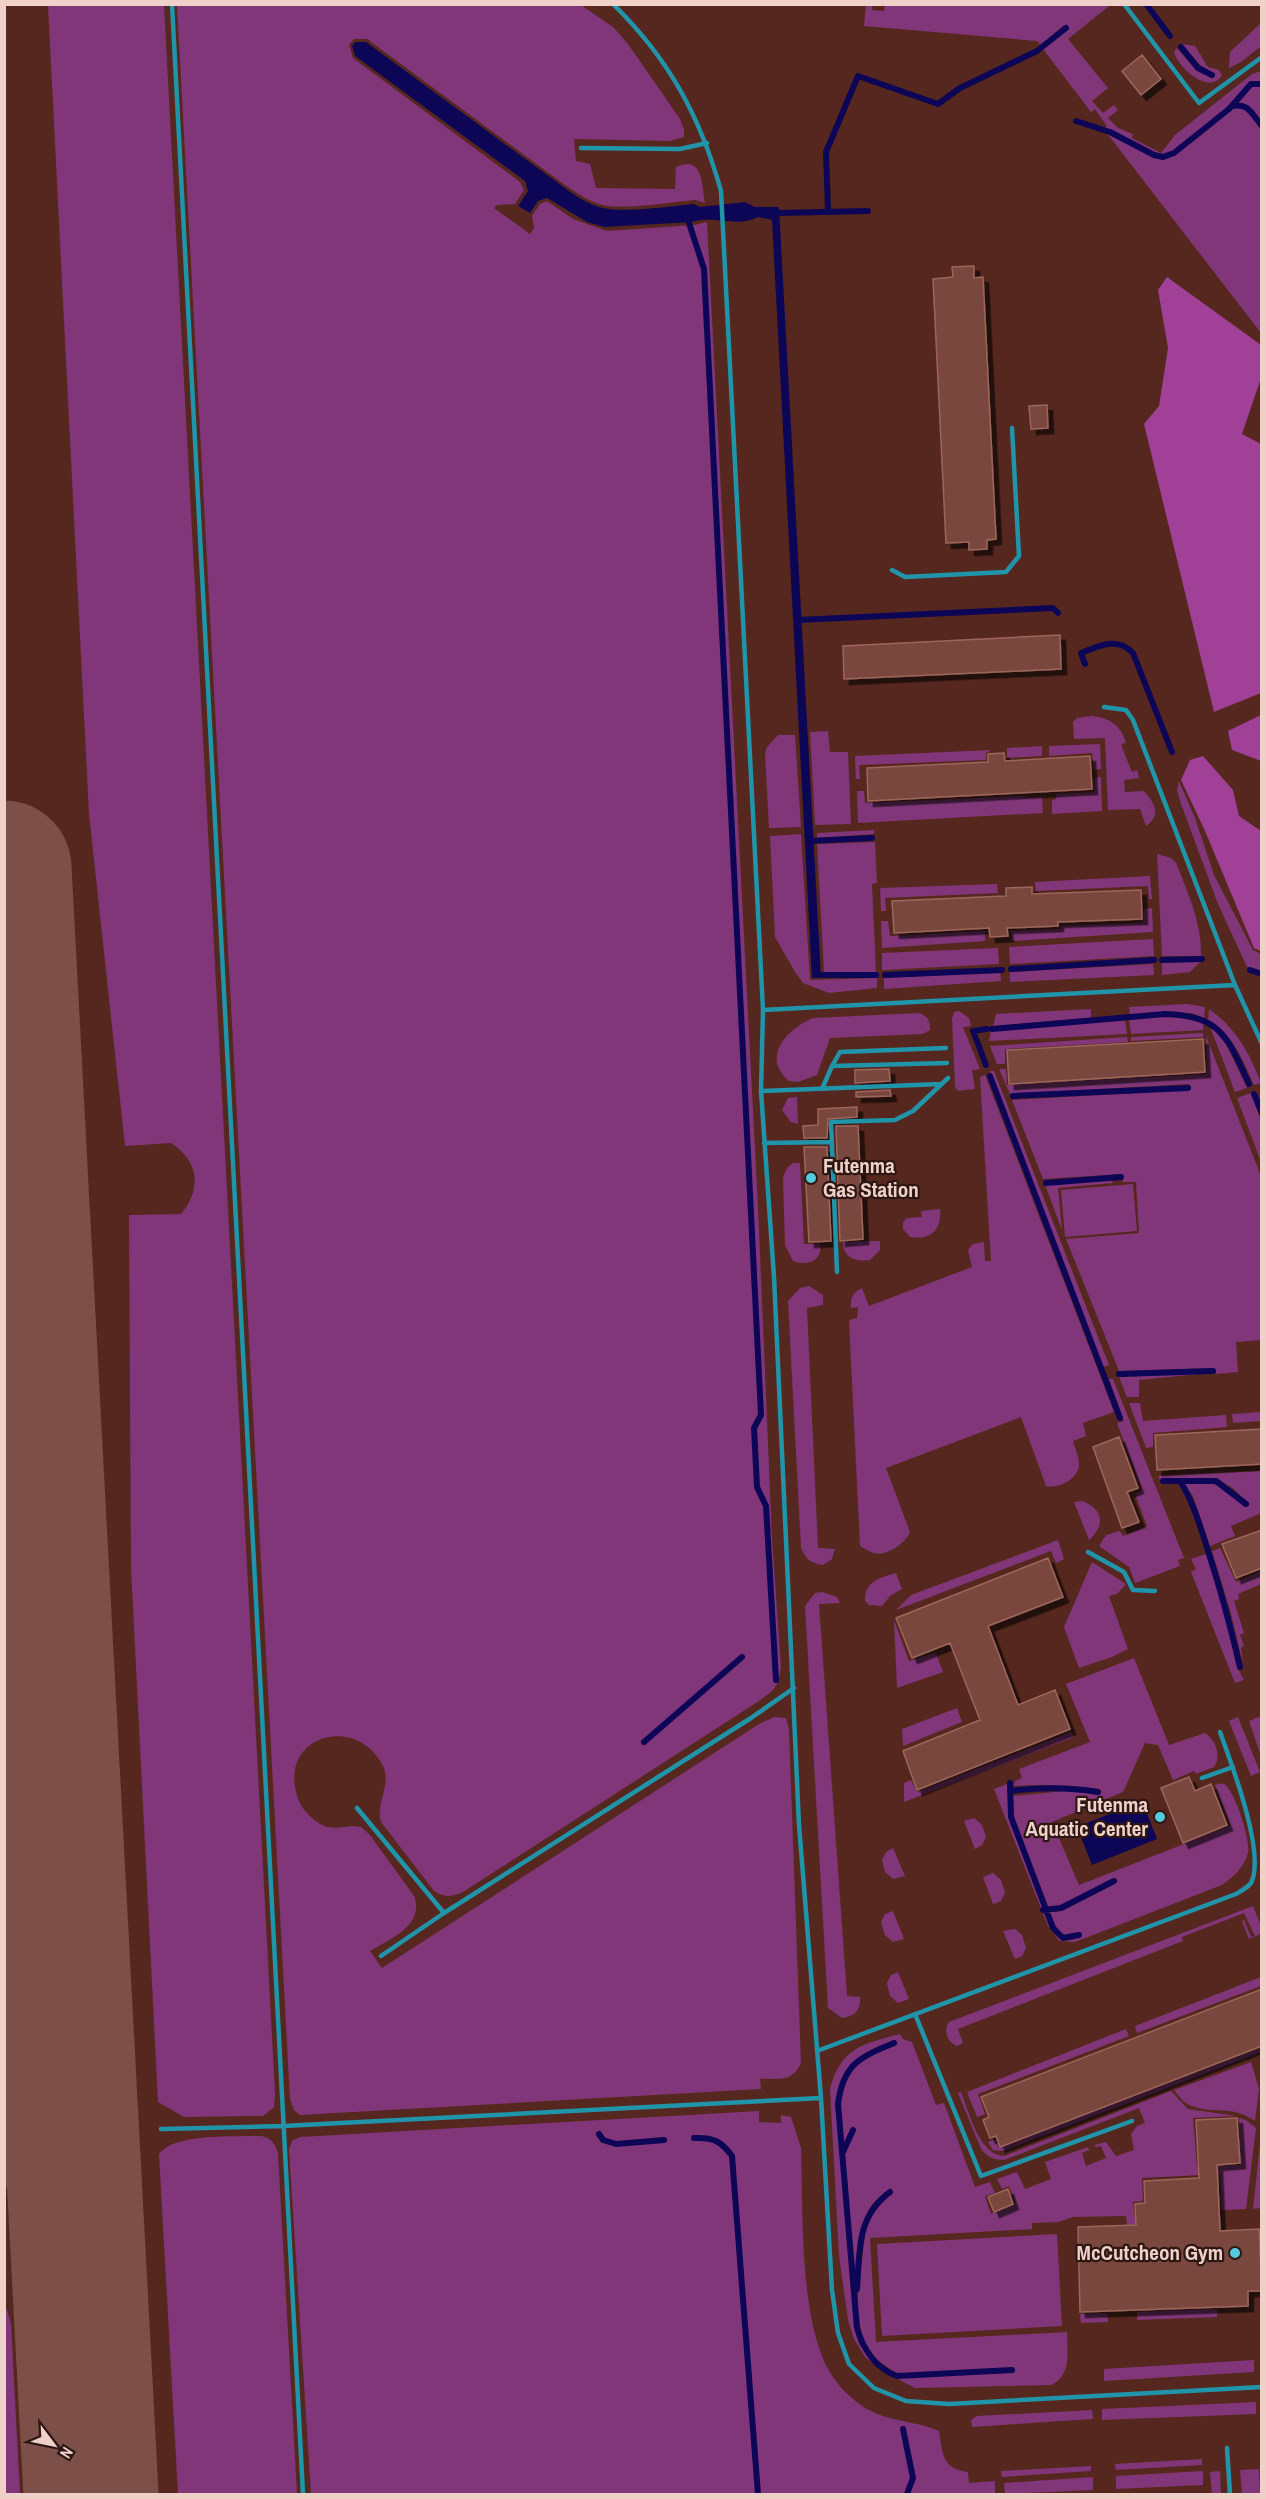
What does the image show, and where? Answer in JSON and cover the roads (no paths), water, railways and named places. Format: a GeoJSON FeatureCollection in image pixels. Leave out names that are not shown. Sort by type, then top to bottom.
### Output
{"type":"FeatureCollection","features":[{"type":"Feature","properties":{"kind":"lane"},"geometry":{"type":"LineString","coordinates":[[172,4],[303,2494]]}},
{"type":"Feature","properties":{"kind":"lane"},"geometry":{"type":"LineString","coordinates":[[1124,4],[1199,102],[1262,57]]}},
{"type":"Feature","properties":{"kind":"lane"},"geometry":{"type":"LineString","coordinates":[[616,5],[667,67],[690,105],[707,143],[722,191],[763,1010],[761,1091],[774,1277],[799,1826],[821,2098],[832,2290],[838,2333],[849,2364],[874,2388],[906,2402],[949,2404],[1262,2387]]}},
{"type":"Feature","properties":{"kind":"lane"},"geometry":{"type":"LineString","coordinates":[[580,148],[680,149],[707,143]]}},
{"type":"Feature","properties":{"kind":"lane"},"geometry":{"type":"LineString","coordinates":[[892,570],[905,577],[1006,572],[1011,567],[1020,556],[1012,428]]}},
{"type":"Feature","properties":{"kind":"lane"},"geometry":{"type":"LineString","coordinates":[[1104,707],[1126,710],[1133,720],[1236,985],[1262,1044]]}},
{"type":"Feature","properties":{"kind":"lane"},"geometry":{"type":"LineString","coordinates":[[763,1010],[1236,985]]}},
{"type":"Feature","properties":{"kind":"lane"},"geometry":{"type":"LineString","coordinates":[[822,1089],[840,1052],[946,1048]]}},
{"type":"Feature","properties":{"kind":"lane"},"geometry":{"type":"LineString","coordinates":[[832,1066],[947,1063]]}},
{"type":"Feature","properties":{"kind":"lane"},"geometry":{"type":"LineString","coordinates":[[837,1272],[831,1122],[895,1120],[913,1111],[948,1078]]}},
{"type":"Feature","properties":{"kind":"lane"},"geometry":{"type":"LineString","coordinates":[[761,1091],[941,1084]]}},
{"type":"Feature","properties":{"kind":"lane"},"geometry":{"type":"LineString","coordinates":[[764,1143],[832,1142]]}},
{"type":"Feature","properties":{"kind":"lane"},"geometry":{"type":"LineString","coordinates":[[1088,1552],[1124,1572],[1133,1590],[1155,1592]]}},
{"type":"Feature","properties":{"kind":"lane"},"geometry":{"type":"LineString","coordinates":[[381,1956],[794,1688]]}},
{"type":"Feature","properties":{"kind":"lane"},"geometry":{"type":"LineString","coordinates":[[1220,1732],[1259,1838]]}},
{"type":"Feature","properties":{"kind":"lane"},"geometry":{"type":"LineString","coordinates":[[1202,1778],[1233,1767]]}},
{"type":"Feature","properties":{"kind":"lane"},"geometry":{"type":"LineString","coordinates":[[357,1808],[444,1913]]}},
{"type":"Feature","properties":{"kind":"lane"},"geometry":{"type":"LineString","coordinates":[[817,2051],[1236,1894],[1252,1882],[1260,1864],[1261,1847]]}},
{"type":"Feature","properties":{"kind":"lane"},"geometry":{"type":"LineString","coordinates":[[915,2014],[981,2175],[1132,2121]]}},
{"type":"Feature","properties":{"kind":"lane"},"geometry":{"type":"LineString","coordinates":[[161,2129],[283,2126],[821,2098]]}},
{"type":"Feature","properties":{"kind":"lane"},"geometry":{"type":"LineString","coordinates":[[1227,2448],[1230,2494]]}},
{"type":"Feature","properties":{"kind":"waterway"},"geometry":{"type":"LineString","coordinates":[[1146,4],[1170,36]]}},
{"type":"Feature","properties":{"kind":"waterway"},"geometry":{"type":"LineString","coordinates":[[828,211],[826,152],[858,76],[938,104],[960,88],[1037,51],[1066,28]]}},
{"type":"Feature","properties":{"kind":"waterway"},"geometry":{"type":"LineString","coordinates":[[1181,47],[1198,68],[1212,75]]}},
{"type":"Feature","properties":{"kind":"waterway"},"geometry":{"type":"LineString","coordinates":[[1076,121],[1110,132],[1154,155],[1163,157],[1174,153],[1229,109],[1251,84],[1262,84]]}},
{"type":"Feature","properties":{"kind":"waterway"},"geometry":{"type":"LineString","coordinates":[[1232,106],[1238,105],[1246,108],[1262,126]]}},
{"type":"Feature","properties":{"kind":"waterway"},"geometry":{"type":"LineString","coordinates":[[779,213],[868,211]]}},
{"type":"Feature","properties":{"kind":"waterway"},"geometry":{"type":"LineString","coordinates":[[689,223],[704,269],[761,1415],[754,1428],[757,1487],[766,1506],[776,1680]]}},
{"type":"Feature","properties":{"kind":"waterway"},"geometry":{"type":"LineString","coordinates":[[798,620],[1053,608],[1058,613]]}},
{"type":"Feature","properties":{"kind":"waterway"},"geometry":{"type":"LineString","coordinates":[[1085,664],[1081,653],[1101,645],[1121,645],[1133,653],[1172,752]]}},
{"type":"Feature","properties":{"kind":"waterway"},"geometry":{"type":"LineString","coordinates":[[809,841],[872,838]]}},
{"type":"Feature","properties":{"kind":"waterway"},"geometry":{"type":"LineString","coordinates":[[1162,960],[1202,959]]}},
{"type":"Feature","properties":{"kind":"waterway"},"geometry":{"type":"LineString","coordinates":[[1011,969],[1154,960]]}},
{"type":"Feature","properties":{"kind":"waterway"},"geometry":{"type":"LineString","coordinates":[[885,975],[1002,970]]}},
{"type":"Feature","properties":{"kind":"waterway"},"geometry":{"type":"LineString","coordinates":[[1250,970],[1262,974]]}},
{"type":"Feature","properties":{"kind":"waterway"},"geometry":{"type":"LineString","coordinates":[[816,975],[876,975]]}},
{"type":"Feature","properties":{"kind":"waterway"},"geometry":{"type":"LineString","coordinates":[[992,1029],[1165,1014],[1199,1019],[1210,1024],[1228,1041],[1249,1084]]}},
{"type":"Feature","properties":{"kind":"waterway"},"geometry":{"type":"LineString","coordinates":[[986,1065],[973,1031],[987,1029]]}},
{"type":"Feature","properties":{"kind":"waterway"},"geometry":{"type":"LineString","coordinates":[[990,1076],[1120,1418]]}},
{"type":"Feature","properties":{"kind":"waterway"},"geometry":{"type":"LineString","coordinates":[[1013,1096],[1188,1088]]}},
{"type":"Feature","properties":{"kind":"waterway"},"geometry":{"type":"LineString","coordinates":[[1254,1094],[1262,1113]]}},
{"type":"Feature","properties":{"kind":"waterway"},"geometry":{"type":"LineString","coordinates":[[1046,1183],[1121,1177]]}},
{"type":"Feature","properties":{"kind":"waterway"},"geometry":{"type":"LineString","coordinates":[[1119,1374],[1213,1371]]}},
{"type":"Feature","properties":{"kind":"waterway"},"geometry":{"type":"LineString","coordinates":[[1163,1481],[1216,1481],[1246,1504]]}},
{"type":"Feature","properties":{"kind":"waterway"},"geometry":{"type":"LineString","coordinates":[[1180,1481],[1203,1535],[1222,1596],[1240,1667]]}},
{"type":"Feature","properties":{"kind":"waterway"},"geometry":{"type":"LineString","coordinates":[[644,1742],[742,1657]]}},
{"type":"Feature","properties":{"kind":"waterway"},"geometry":{"type":"LineString","coordinates":[[1010,1783],[1011,1817],[1053,1928],[1063,1938],[1079,1935]]}},
{"type":"Feature","properties":{"kind":"waterway"},"geometry":{"type":"LineString","coordinates":[[1010,1791],[1054,1788],[1098,1792]]}},
{"type":"Feature","properties":{"kind":"waterway"},"geometry":{"type":"LineString","coordinates":[[1043,1910],[1061,1908],[1114,1881]]}},
{"type":"Feature","properties":{"kind":"waterway"},"geometry":{"type":"LineString","coordinates":[[894,2043],[855,2064],[844,2080],[838,2104],[857,2328],[871,2357],[889,2373],[897,2376],[1012,2370]]}},
{"type":"Feature","properties":{"kind":"waterway"},"geometry":{"type":"LineString","coordinates":[[843,2152],[853,2130]]}},
{"type":"Feature","properties":{"kind":"waterway"},"geometry":{"type":"LineString","coordinates":[[599,2134],[603,2140],[616,2144],[664,2140]]}},
{"type":"Feature","properties":{"kind":"waterway"},"geometry":{"type":"LineString","coordinates":[[694,2138],[716,2141],[732,2156],[758,2494]]}},
{"type":"Feature","properties":{"kind":"waterway"},"geometry":{"type":"LineString","coordinates":[[857,2289],[860,2248],[865,2224],[871,2212],[890,2192]]}},
{"type":"Feature","properties":{"kind":"waterway"},"geometry":{"type":"LineString","coordinates":[[903,2429],[913,2478],[907,2494]]}},
{"type":"Feature","properties":{"kind":"place","name":"Futenma Gas Station"},"geometry":{"type":"Point","coordinates":[811,1178]}},
{"type":"Feature","properties":{"kind":"place","name":"Futenma Aquatic Center"},"geometry":{"type":"Point","coordinates":[1160,1817]}},
{"type":"Feature","properties":{"kind":"place","name":"McCutcheon Gym"},"geometry":{"type":"Point","coordinates":[1235,2253]}}]}
